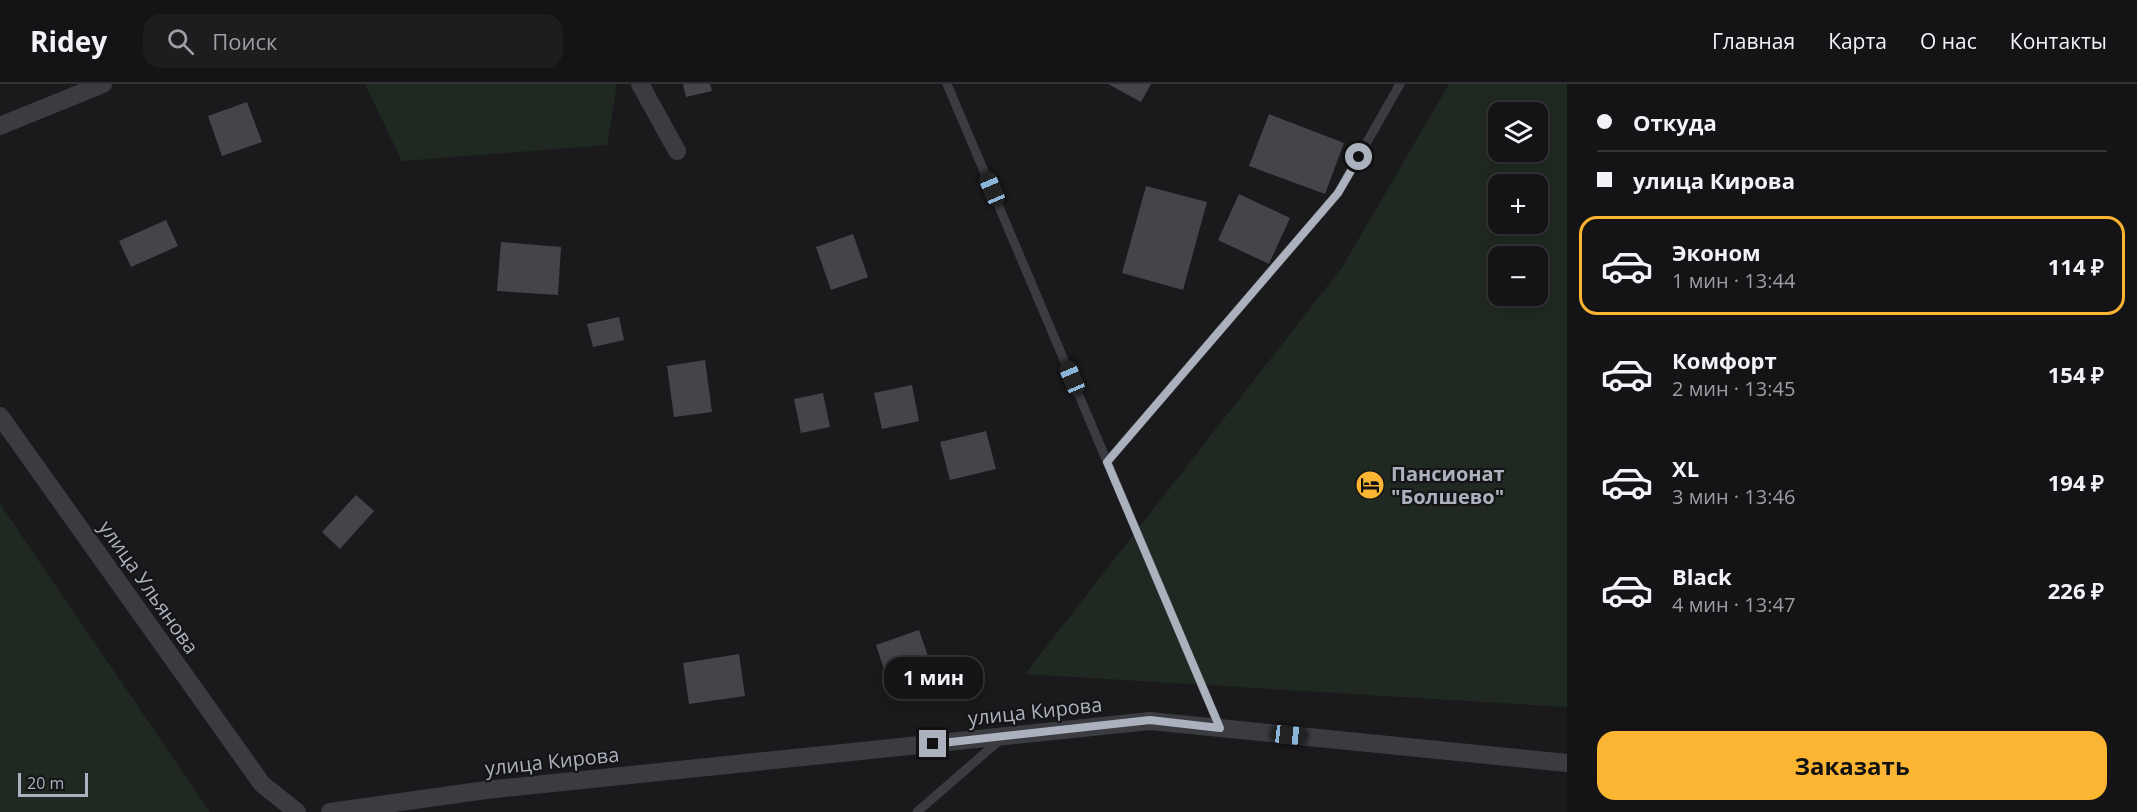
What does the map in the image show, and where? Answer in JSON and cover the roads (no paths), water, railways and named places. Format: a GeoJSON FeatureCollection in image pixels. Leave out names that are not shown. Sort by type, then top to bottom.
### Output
{"type":"FeatureCollection","features":[{"type":"Feature","properties":{"kind":"street"},"geometry":{"type":"LineString","coordinates":[[0,126],[103,84]]}},
{"type":"Feature","properties":{"kind":"street"},"geometry":{"type":"LineString","coordinates":[[640,84],[677,151]]}},
{"type":"Feature","properties":{"kind":"street","name":"улица Ульянова"},"geometry":{"type":"LineString","coordinates":[[0,416],[262,784],[297,812]]}},
{"type":"Feature","properties":{"kind":"street","name":"улица Кирова"},"geometry":{"type":"LineString","coordinates":[[330,812],[486,790],[1150,720],[1567,763]]}},
{"type":"Feature","properties":{"kind":"lane"},"geometry":{"type":"LineString","coordinates":[[947,84],[1220,728]]}},
{"type":"Feature","properties":{"kind":"lane"},"geometry":{"type":"LineString","coordinates":[[1107,462],[1338,193],[1400,84]]}},
{"type":"Feature","properties":{"kind":"lane"},"geometry":{"type":"LineString","coordinates":[[917,812],[1004,737]]}},
{"type":"Feature","properties":{"kind":"place","name":"Пансионат \"Болшево\""},"geometry":{"type":"Point","coordinates":[1370,485]}}]}
